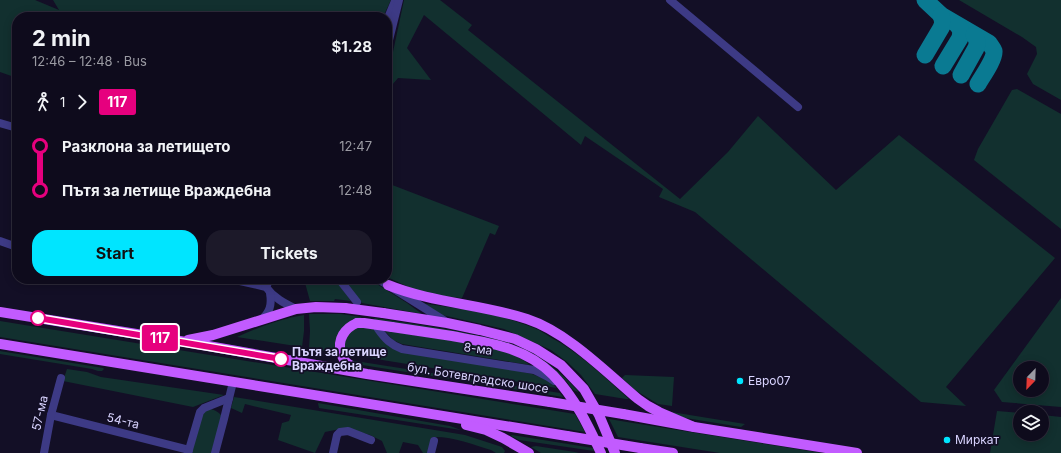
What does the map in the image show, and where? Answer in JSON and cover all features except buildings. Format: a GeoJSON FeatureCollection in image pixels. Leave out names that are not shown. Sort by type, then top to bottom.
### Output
{"type":"FeatureCollection","features":[{"type":"Feature","properties":{"kind":"main road"},"geometry":{"type":"LineString","coordinates":[[388,285],[421,296],[528,319],[548,328],[575,346],[648,406],[694,427]]}},
{"type":"Feature","properties":{"kind":"main road"},"geometry":{"type":"LineString","coordinates":[[180,341],[213,335],[296,309],[316,307],[346,308],[447,323],[515,339],[536,349],[561,365],[584,389],[599,415],[615,453]]}},
{"type":"Feature","properties":{"kind":"main road","name":"бул. Ботевградско шосе"},"geometry":{"type":"LineString","coordinates":[[0,312],[180,341],[367,374],[550,402],[857,453]]}},
{"type":"Feature","properties":{"kind":"main road"},"geometry":{"type":"LineString","coordinates":[[367,374],[345,361],[340,350],[341,336],[346,329],[357,323],[493,343],[514,350],[537,362],[552,374],[573,399],[601,453]]}},
{"type":"Feature","properties":{"kind":"main road"},"geometry":{"type":"LineString","coordinates":[[0,344],[674,453]]}},
{"type":"Feature","properties":{"kind":"main road"},"geometry":{"type":"LineString","coordinates":[[367,403],[486,430],[529,453]]}},
{"type":"Feature","properties":{"kind":"street"},"geometry":{"type":"LineString","coordinates":[[390,12],[395,0]]}},
{"type":"Feature","properties":{"kind":"street"},"geometry":{"type":"LineString","coordinates":[[392,28],[399,0]]}},
{"type":"Feature","properties":{"kind":"street"},"geometry":{"type":"LineString","coordinates":[[670,0],[798,107]]}},
{"type":"Feature","properties":{"kind":"street"},"geometry":{"type":"LineString","coordinates":[[0,123],[12,127]]}},
{"type":"Feature","properties":{"kind":"street"},"geometry":{"type":"LineString","coordinates":[[0,241],[12,245]]}},
{"type":"Feature","properties":{"kind":"street"},"geometry":{"type":"LineString","coordinates":[[248,284],[268,290],[282,302],[296,309]]}},
{"type":"Feature","properties":{"kind":"street"},"geometry":{"type":"LineString","coordinates":[[261,320],[267,315],[272,301],[268,290],[269,284]]}},
{"type":"Feature","properties":{"kind":"street"},"geometry":{"type":"LineString","coordinates":[[343,284],[357,302]]}},
{"type":"Feature","properties":{"kind":"street"},"geometry":{"type":"LineString","coordinates":[[388,285],[447,323]]}},
{"type":"Feature","properties":{"kind":"street","name":"8-ма"},"geometry":{"type":"LineString","coordinates":[[378,329],[386,340],[394,346],[402,349],[534,370],[548,376],[573,399]]}},
{"type":"Feature","properties":{"kind":"street","name":"57-ма"},"geometry":{"type":"LineString","coordinates":[[44,453],[51,415],[61,378]]}},
{"type":"Feature","properties":{"kind":"street"},"geometry":{"type":"LineString","coordinates":[[214,453],[233,382]]}},
{"type":"Feature","properties":{"kind":"street"},"geometry":{"type":"LineString","coordinates":[[188,452],[200,412],[204,408],[229,398]]}},
{"type":"Feature","properties":{"kind":"street","name":"54-та"},"geometry":{"type":"LineString","coordinates":[[51,415],[188,452]]}},
{"type":"Feature","properties":{"kind":"street"},"geometry":{"type":"LineString","coordinates":[[333,453],[340,432],[348,432],[371,440]]}},
{"type":"Feature","properties":{"kind":"street"},"geometry":{"type":"LineString","coordinates":[[431,453],[434,442]]}},
{"type":"Feature","properties":{"kind":"green space"},"geometry":{"type":"Polygon","coordinates":[[[0,0],[35,0],[59,10],[53,0],[391,0],[385,12],[12,12],[12,76],[0,72],[0,0]]]}},
{"type":"Feature","properties":{"kind":"green space"},"geometry":{"type":"Polygon","coordinates":[[[404,0],[440,0],[472,25],[468,30],[680,199],[728,152],[758,116],[836,190],[899,135],[1055,258],[946,387],[966,406],[921,402],[695,212],[659,197],[663,189],[585,136],[581,145],[424,15],[407,48],[431,80],[398,78],[392,85],[393,52],[404,0]]]}},
{"type":"Feature","properties":{"kind":"green space"},"geometry":{"type":"Polygon","coordinates":[[[959,0],[1061,0],[1061,100],[1033,84],[1027,74],[1037,54],[1036,47],[1022,37],[959,0]]]}},
{"type":"Feature","properties":{"kind":"green space"},"geometry":{"type":"Polygon","coordinates":[[[1017,89],[1061,114],[1061,229],[974,160],[978,149],[1012,90],[1017,89]]]}},
{"type":"Feature","properties":{"kind":"green space"},"geometry":{"type":"Polygon","coordinates":[[[392,185],[499,226],[495,235],[490,233],[462,298],[434,295],[413,289],[392,279],[392,185]]]}},
{"type":"Feature","properties":{"kind":"green space"},"geometry":{"type":"Polygon","coordinates":[[[305,284],[339,284],[351,301],[335,299],[334,301],[310,301],[305,284]]]}},
{"type":"Feature","properties":{"kind":"green space"},"geometry":{"type":"Polygon","coordinates":[[[348,284],[377,284],[422,314],[362,303],[348,284]]]}},
{"type":"Feature","properties":{"kind":"green space"},"geometry":{"type":"Polygon","coordinates":[[[1061,298],[1061,407],[1002,402],[994,390],[1013,364],[1013,397],[1049,397],[1049,361],[1015,361],[1061,298]]]}},
{"type":"Feature","properties":{"kind":"green space"},"geometry":{"type":"Polygon","coordinates":[[[421,303],[493,315],[536,329],[561,343],[582,358],[629,399],[595,394],[581,375],[551,350],[504,329],[442,315],[421,303]]]}},
{"type":"Feature","properties":{"kind":"green space"},"geometry":{"type":"Polygon","coordinates":[[[309,314],[341,314],[361,317],[362,319],[352,320],[337,353],[309,348],[309,314]]]}},
{"type":"Feature","properties":{"kind":"green space"},"geometry":{"type":"Polygon","coordinates":[[[304,315],[302,347],[237,337],[270,324],[304,315]]]}},
{"type":"Feature","properties":{"kind":"green space"},"geometry":{"type":"Polygon","coordinates":[[[374,318],[423,325],[487,337],[525,349],[545,361],[579,392],[575,391],[554,371],[531,355],[376,321],[374,318]]]}},
{"type":"Feature","properties":{"kind":"green space"},"geometry":{"type":"Polygon","coordinates":[[[0,321],[575,414],[585,432],[0,337],[0,321]]]}},
{"type":"Feature","properties":{"kind":"green space"},"geometry":{"type":"Polygon","coordinates":[[[360,327],[374,329],[386,343],[532,374],[549,381],[557,388],[345,354],[346,337],[355,329],[360,327]]]}},
{"type":"Feature","properties":{"kind":"green space"},"geometry":{"type":"Polygon","coordinates":[[[384,330],[469,343],[501,350],[530,365],[402,344],[393,340],[384,330]]]}},
{"type":"Feature","properties":{"kind":"green space"},"geometry":{"type":"Polygon","coordinates":[[[0,351],[104,369],[102,371],[98,371],[0,354],[0,351]]]}},
{"type":"Feature","properties":{"kind":"green space"},"geometry":{"type":"Polygon","coordinates":[[[349,360],[560,393],[563,397],[356,364],[349,360]]]}},
{"type":"Feature","properties":{"kind":"green space"},"geometry":{"type":"Polygon","coordinates":[[[67,369],[87,372],[101,377],[224,395],[193,407],[63,381],[67,369]]]}},
{"type":"Feature","properties":{"kind":"green space"},"geometry":{"type":"Polygon","coordinates":[[[625,375],[674,377],[672,406],[658,404],[635,390],[622,378],[625,375]]]}},
{"type":"Feature","properties":{"kind":"green space"},"geometry":{"type":"Polygon","coordinates":[[[234,397],[465,435],[502,447],[505,451],[504,453],[496,453],[462,441],[432,437],[429,453],[423,453],[418,445],[403,442],[399,453],[387,453],[382,441],[370,435],[345,428],[325,432],[315,453],[278,440],[282,423],[289,421],[291,415],[245,404],[242,413],[231,408],[234,397]]]}},
{"type":"Feature","properties":{"kind":"green space"},"geometry":{"type":"Polygon","coordinates":[[[318,403],[450,426],[461,430],[319,408],[318,403]]]}},
{"type":"Feature","properties":{"kind":"green space"},"geometry":{"type":"Polygon","coordinates":[[[211,409],[218,412],[224,419],[215,453],[188,453],[200,412],[211,409]]]}},
{"type":"Feature","properties":{"kind":"green space"},"geometry":{"type":"Polygon","coordinates":[[[659,410],[745,424],[741,427],[673,416],[659,410]]]}},
{"type":"Feature","properties":{"kind":"green space"},"geometry":{"type":"Polygon","coordinates":[[[997,411],[1013,412],[1013,441],[1049,441],[1049,416],[1061,417],[1061,453],[990,453],[997,411]]]}},
{"type":"Feature","properties":{"kind":"green space"},"geometry":{"type":"Polygon","coordinates":[[[609,419],[822,453],[720,453],[618,437],[609,419]]]}},
{"type":"Feature","properties":{"kind":"green space"},"geometry":{"type":"Polygon","coordinates":[[[511,436],[593,448],[594,451],[519,440],[511,436]]]}},
{"type":"Feature","properties":{"kind":"green space"},"geometry":{"type":"Polygon","coordinates":[[[536,446],[579,453],[541,453],[531,447],[536,446]]]}},
{"type":"Feature","properties":{"kind":"taxiway"},"geometry":{"type":"LineString","coordinates":[[925,0],[941,15],[989,43],[993,48],[994,54],[992,59],[978,84]]}},
{"type":"Feature","properties":{"kind":"taxiway"},"geometry":{"type":"LineString","coordinates":[[925,55],[941,28],[943,23],[941,15]]}},
{"type":"Feature","properties":{"kind":"taxiway"},"geometry":{"type":"LineString","coordinates":[[943,66],[960,38],[961,31],[958,26]]}},
{"type":"Feature","properties":{"kind":"taxiway"},"geometry":{"type":"LineString","coordinates":[[961,75],[976,48],[977,41],[974,35]]}},
{"type":"Feature","properties":{"kind":"bus line","name":"117"},"geometry":{"type":"LineString","coordinates":[[38,318],[281,359]]}},
{"type":"Feature","properties":{"kind":"place","name":"Пътя за летище Враждебна"},"geometry":{"type":"Point","coordinates":[281,359]}},
{"type":"Feature","properties":{"kind":"place","name":"Евро07"},"geometry":{"type":"Point","coordinates":[740,381]}},
{"type":"Feature","properties":{"kind":"place","name":"Миркат"},"geometry":{"type":"Point","coordinates":[947,440]}}]}
